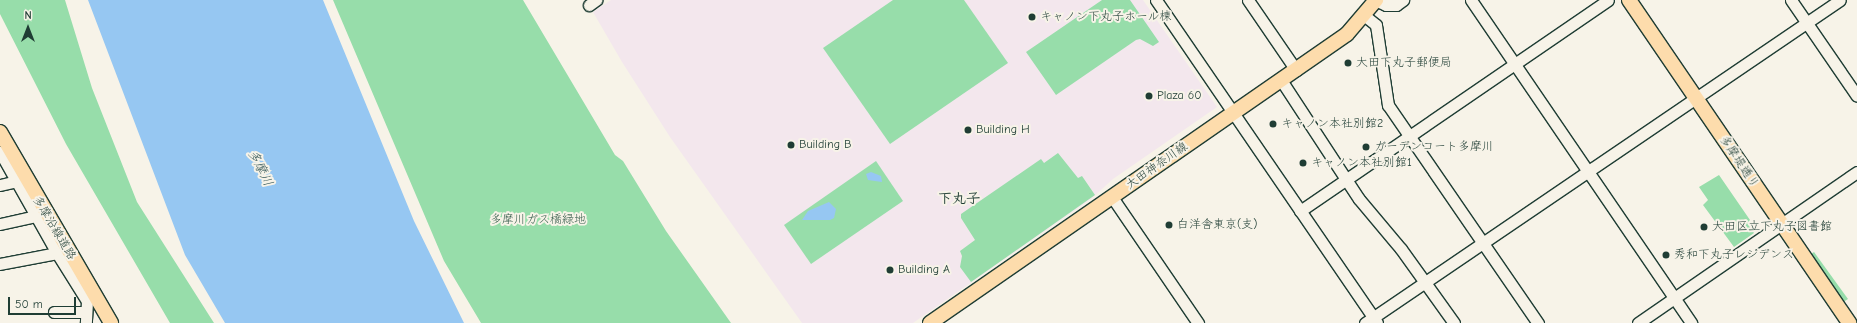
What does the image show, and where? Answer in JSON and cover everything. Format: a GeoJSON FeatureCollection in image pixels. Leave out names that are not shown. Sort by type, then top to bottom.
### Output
{"type":"FeatureCollection","features":[{"type":"Feature","properties":{"kind":"main road","name":"大田神奈川線"},"geometry":{"type":"LineString","coordinates":[[930,323],[1347,34],[1365,16],[1376,0]]}},
{"type":"Feature","properties":{"kind":"main road","name":"多摩堤通り"},"geometry":{"type":"LineString","coordinates":[[1629,0],[1849,323]]}},
{"type":"Feature","properties":{"kind":"main road","name":"多摩沿線道路"},"geometry":{"type":"LineString","coordinates":[[0,132],[88,308],[111,323]]}},
{"type":"Feature","properties":{"kind":"street"},"geometry":{"type":"LineString","coordinates":[[1156,0],[1300,211],[1372,321],[1425,282],[1840,0]]}},
{"type":"Feature","properties":{"kind":"street"},"geometry":{"type":"LineString","coordinates":[[1248,0],[1296,70]]}},
{"type":"Feature","properties":{"kind":"street"},"geometry":{"type":"LineString","coordinates":[[1376,0],[1396,5],[1403,0]]}},
{"type":"Feature","properties":{"kind":"street"},"geometry":{"type":"LineString","coordinates":[[1470,0],[1692,323]]}},
{"type":"Feature","properties":{"kind":"street"},"geometry":{"type":"LineString","coordinates":[[1300,211],[1608,0]]}},
{"type":"Feature","properties":{"kind":"street"},"geometry":{"type":"LineString","coordinates":[[1791,0],[1857,96]]}},
{"type":"Feature","properties":{"kind":"street"},"geometry":{"type":"LineString","coordinates":[[1365,16],[1376,25],[1386,102],[1538,323]]}},
{"type":"Feature","properties":{"kind":"street"},"geometry":{"type":"LineString","coordinates":[[1281,80],[1359,199],[1425,282],[1454,323]]}},
{"type":"Feature","properties":{"kind":"street"},"geometry":{"type":"LineString","coordinates":[[0,152],[17,181],[41,215],[57,253],[88,308],[54,312]]}},
{"type":"Feature","properties":{"kind":"street"},"geometry":{"type":"LineString","coordinates":[[1638,323],[1857,172]]}},
{"type":"Feature","properties":{"kind":"street"},"geometry":{"type":"LineString","coordinates":[[0,185],[17,181]]}},
{"type":"Feature","properties":{"kind":"street"},"geometry":{"type":"LineString","coordinates":[[1112,197],[1198,323]]}},
{"type":"Feature","properties":{"kind":"street"},"geometry":{"type":"LineString","coordinates":[[0,224],[41,215]]}},
{"type":"Feature","properties":{"kind":"street"},"geometry":{"type":"LineString","coordinates":[[0,264],[57,253]]}},
{"type":"Feature","properties":{"kind":"shaded area"},"geometry":{"type":"Polygon","coordinates":[[[611,0],[1143,0],[1217,107],[1113,179],[1091,199],[913,323],[802,323],[670,137],[622,62],[593,12],[611,0]]]}},
{"type":"Feature","properties":{"kind":"green space"},"geometry":{"type":"Polygon","coordinates":[[[0,0],[65,0],[92,88],[137,202],[214,323],[170,323],[66,144],[0,14],[0,0]]]}},
{"type":"Feature","properties":{"kind":"green space","name":"多摩川ガス橋緑地"},"geometry":{"type":"Polygon","coordinates":[[[333,0],[523,0],[615,155],[623,161],[666,231],[731,323],[481,323],[444,261],[333,0]]]}},
{"type":"Feature","properties":{"kind":"green space"},"geometry":{"type":"Polygon","coordinates":[[[893,0],[964,0],[1008,63],[890,144],[823,48],[893,0]]]}},
{"type":"Feature","properties":{"kind":"green space"},"geometry":{"type":"Polygon","coordinates":[[[1102,0],[1130,0],[1159,42],[1153,46],[1140,39],[1136,40],[1056,95],[1026,52],[1102,0]]]}},
{"type":"Feature","properties":{"kind":"green space"},"geometry":{"type":"Polygon","coordinates":[[[1058,153],[1078,178],[1082,176],[1095,195],[971,282],[960,267],[962,256],[960,251],[975,240],[961,218],[961,214],[1041,159],[1044,163],[1058,153]]]}},
{"type":"Feature","properties":{"kind":"green space"},"geometry":{"type":"Polygon","coordinates":[[[876,161],[903,201],[811,264],[784,225],[876,161]]]}},
{"type":"Feature","properties":{"kind":"green space"},"geometry":{"type":"Polygon","coordinates":[[[1719,175],[1750,220],[1747,223],[1754,233],[1734,247],[1703,205],[1708,200],[1699,187],[1719,175]]]}},
{"type":"Feature","properties":{"kind":"green space"},"geometry":{"type":"Polygon","coordinates":[[[1814,252],[1848,299],[1837,306],[1805,258],[1814,252]]]}},
{"type":"Feature","properties":{"kind":"water","name":"多摩川"},"geometry":{"type":"Polygon","coordinates":[[[88,0],[323,0],[414,221],[464,323],[225,323],[185,255],[88,0]]]}},
{"type":"Feature","properties":{"kind":"water"},"geometry":{"type":"Polygon","coordinates":[[[871,172],[881,176],[882,182],[868,180],[866,174],[871,172]]]}},
{"type":"Feature","properties":{"kind":"water"},"geometry":{"type":"Polygon","coordinates":[[[829,202],[836,209],[834,218],[830,220],[802,220],[808,211],[829,202]]]}},
{"type":"Feature","properties":{"kind":"place","name":"キャノン下丸子ホール棟"},"geometry":{"type":"Point","coordinates":[1032,17]}},
{"type":"Feature","properties":{"kind":"place","name":"大田下丸子郵便局"},"geometry":{"type":"Point","coordinates":[1348,63]}},
{"type":"Feature","properties":{"kind":"place","name":"Plaza 60"},"geometry":{"type":"Point","coordinates":[1149,96]}},
{"type":"Feature","properties":{"kind":"place","name":"キャノン本社別館2"},"geometry":{"type":"Point","coordinates":[1273,124]}},
{"type":"Feature","properties":{"kind":"place","name":"Building H"},"geometry":{"type":"Point","coordinates":[968,130]}},
{"type":"Feature","properties":{"kind":"place","name":"Building B"},"geometry":{"type":"Point","coordinates":[791,145]}},
{"type":"Feature","properties":{"kind":"place","name":"ガーデンコート多摩川"},"geometry":{"type":"Point","coordinates":[1366,147]}},
{"type":"Feature","properties":{"kind":"place","name":"キャノン本社別館1"},"geometry":{"type":"Point","coordinates":[1303,163]}},
{"type":"Feature","properties":{"kind":"place","name":"白洋舎東京(支)"},"geometry":{"type":"Point","coordinates":[1169,225]}},
{"type":"Feature","properties":{"kind":"place","name":"大田区立下丸子図書館"},"geometry":{"type":"Point","coordinates":[1704,227]}},
{"type":"Feature","properties":{"kind":"place","name":"秀和下丸子レジデンス"},"geometry":{"type":"Point","coordinates":[1666,255]}},
{"type":"Feature","properties":{"kind":"place","name":"Building A"},"geometry":{"type":"Point","coordinates":[890,270]}},
{"type":"Feature","properties":{"kind":"district","name":"下丸子"},"geometry":{"type":"Point","coordinates":[959,199]}}]}
